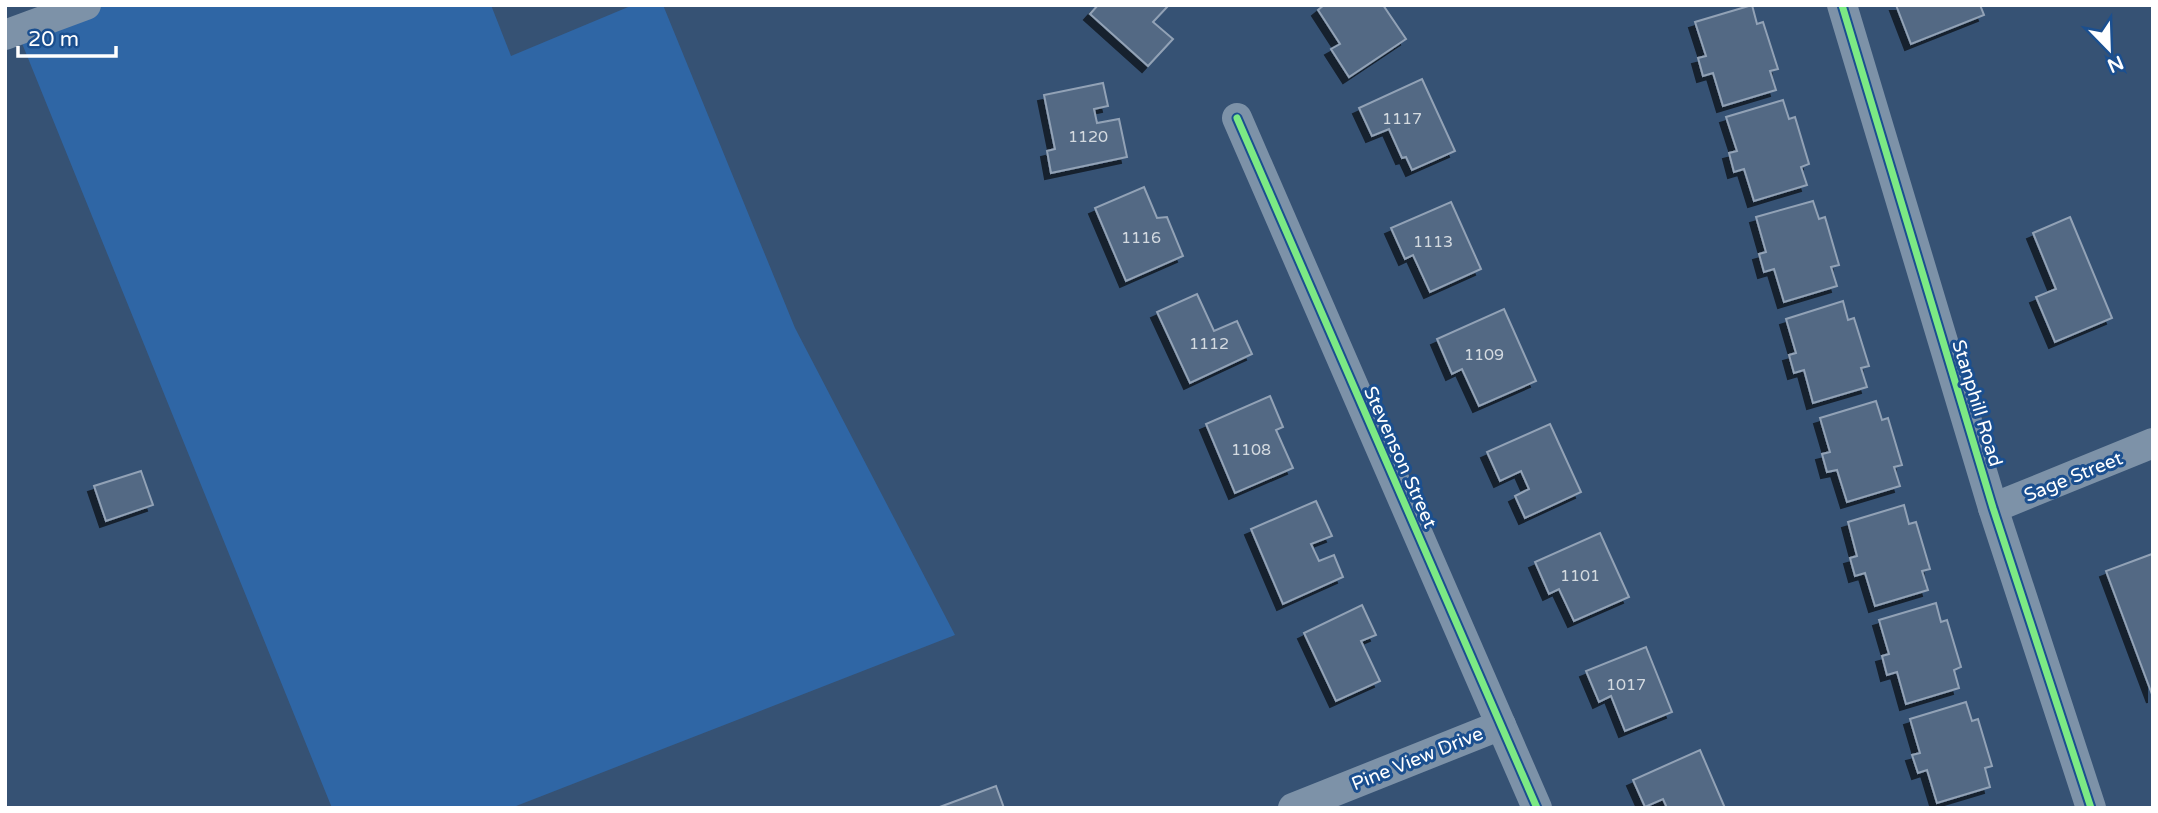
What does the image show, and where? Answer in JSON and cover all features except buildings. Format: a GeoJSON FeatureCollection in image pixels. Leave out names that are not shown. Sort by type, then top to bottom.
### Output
{"type":"FeatureCollection","features":[{"type":"Feature","properties":{"kind":"street"},"geometry":{"type":"LineString","coordinates":[[5,36],[86,5]]}},
{"type":"Feature","properties":{"kind":"street","name":"Stanphill Road"},"geometry":{"type":"LineString","coordinates":[[1842,5],[1993,508],[2091,808]]}},
{"type":"Feature","properties":{"kind":"street","name":"Stevenson Street"},"geometry":{"type":"LineString","coordinates":[[1237,118],[1537,808]]}},
{"type":"Feature","properties":{"kind":"street","name":"Sage Street"},"geometry":{"type":"LineString","coordinates":[[1993,508],[2153,443]]}},
{"type":"Feature","properties":{"kind":"street","name":"Pine View Drive"},"geometry":{"type":"LineString","coordinates":[[1293,808],[1501,725]]}},
{"type":"Feature","properties":{"kind":"shaded area"},"geometry":{"type":"Polygon","coordinates":[[[87,5],[491,5],[511,56],[633,5],[663,5],[795,328],[955,635],[511,808],[332,808],[17,31],[87,5]]]}},
{"type":"Feature","properties":{"kind":"cycle path"},"geometry":{"type":"LineString","coordinates":[[1842,5],[1993,508],[2091,808]]}},
{"type":"Feature","properties":{"kind":"cycle path"},"geometry":{"type":"LineString","coordinates":[[1237,118],[1537,808]]}}]}
